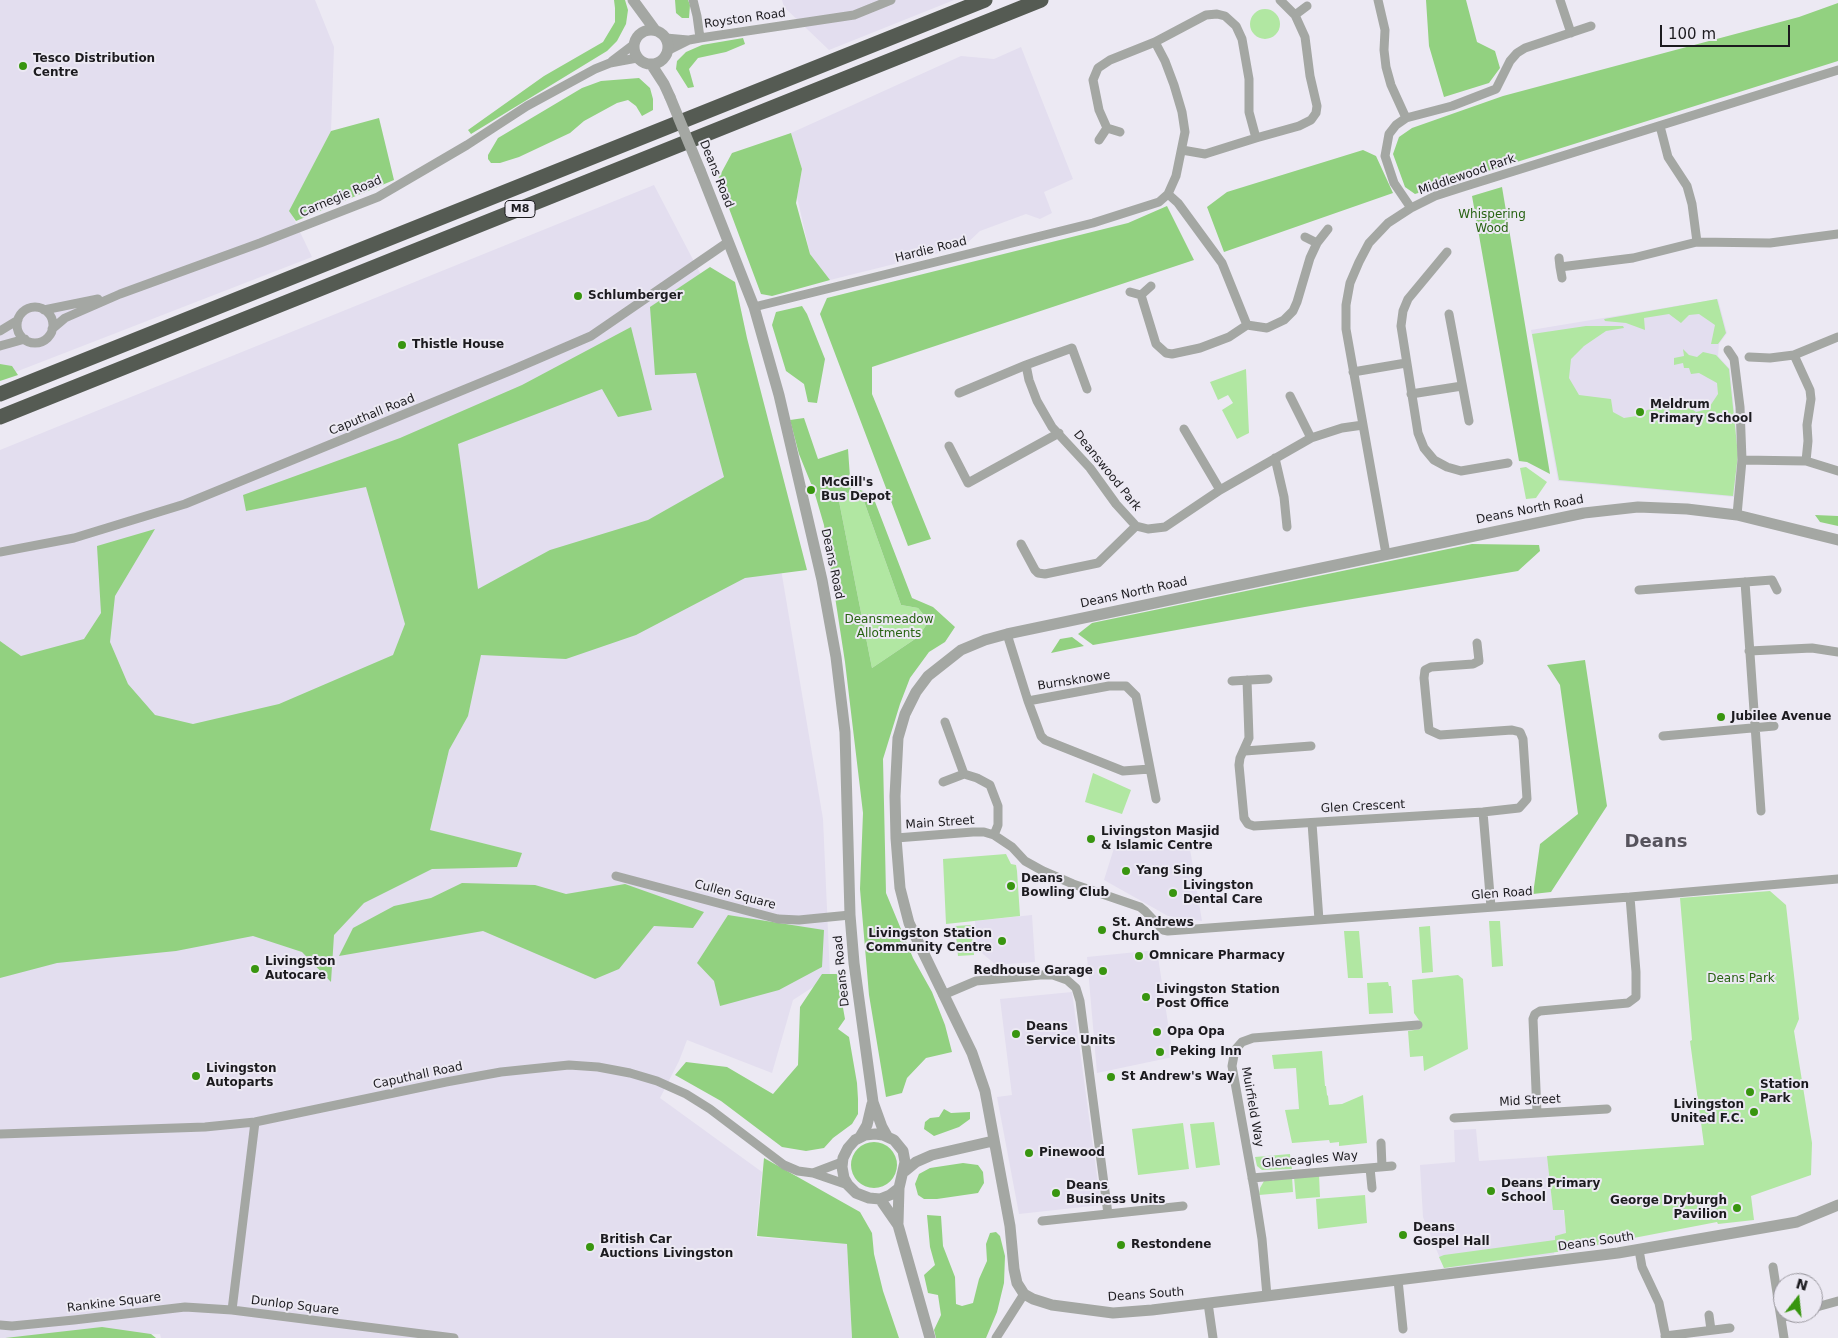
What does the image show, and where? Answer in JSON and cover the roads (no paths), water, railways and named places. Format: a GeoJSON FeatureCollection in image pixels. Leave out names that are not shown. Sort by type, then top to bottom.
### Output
{"type":"FeatureCollection","features":[{"type":"Feature","properties":{"kind":"highway","name":"M8"},"geometry":{"type":"LineString","coordinates":[[0,394],[985,0]]}},
{"type":"Feature","properties":{"kind":"highway","name":"M8"},"geometry":{"type":"LineString","coordinates":[[0,417],[1041,0]]}},
{"type":"Feature","properties":{"kind":"street"},"geometry":{"type":"LineString","coordinates":[[693,0],[698,16],[700,38]]}},
{"type":"Feature","properties":{"kind":"street","name":"Royston Road"},"geometry":{"type":"LineString","coordinates":[[666,38],[689,40],[854,15],[891,0]]}},
{"type":"Feature","properties":{"kind":"street"},"geometry":{"type":"LineString","coordinates":[[1182,150],[1205,154],[1299,126],[1311,120],[1316,113],[1317,106],[1310,76],[1305,37],[1295,15],[1280,0]]}},
{"type":"Feature","properties":{"kind":"street"},"geometry":{"type":"LineString","coordinates":[[1378,0],[1386,30],[1384,50],[1390,85],[1406,118]]}},
{"type":"Feature","properties":{"kind":"street"},"geometry":{"type":"LineString","coordinates":[[1560,0],[1572,33]]}},
{"type":"Feature","properties":{"kind":"street"},"geometry":{"type":"LineString","coordinates":[[634,2],[655,30],[666,38],[668,45],[660,59],[643,63],[634,52],[636,40],[634,2]]}},
{"type":"Feature","properties":{"kind":"street"},"geometry":{"type":"LineString","coordinates":[[1295,15],[1307,6]]}},
{"type":"Feature","properties":{"kind":"street"},"geometry":{"type":"LineString","coordinates":[[1107,128],[1095,95],[1093,80],[1098,68],[1110,60],[1155,42],[1206,15],[1217,14],[1225,16],[1236,26],[1242,39],[1249,79],[1249,112],[1256,138]]}},
{"type":"Feature","properties":{"kind":"street"},"geometry":{"type":"LineString","coordinates":[[1411,208],[1394,183],[1385,156],[1389,134],[1396,125],[1406,118],[1452,106],[1496,88],[1510,61],[1517,53],[1525,48],[1591,26]]}},
{"type":"Feature","properties":{"kind":"street"},"geometry":{"type":"LineString","coordinates":[[636,40],[643,31],[655,30]]}},
{"type":"Feature","properties":{"kind":"street","name":"Carnegie Road"},"geometry":{"type":"LineString","coordinates":[[610,63],[636,40]]}},
{"type":"Feature","properties":{"kind":"street","name":"Royston Road"},"geometry":{"type":"LineString","coordinates":[[660,59],[689,40]]}},
{"type":"Feature","properties":{"kind":"street"},"geometry":{"type":"LineString","coordinates":[[1155,42],[1165,61],[1182,112],[1185,132],[1176,176],[1168,194],[1178,203],[1222,263],[1247,325]]}},
{"type":"Feature","properties":{"kind":"street","name":"Carnegie Road"},"geometry":{"type":"LineString","coordinates":[[0,346],[25,339],[41,342],[65,318],[120,294],[260,243],[378,197],[467,145],[527,106],[596,69],[610,63],[638,58]]}},
{"type":"Feature","properties":{"kind":"street","name":"Deans Road"},"geometry":{"type":"LineString","coordinates":[[660,59],[664,84],[754,307],[779,395],[822,580],[836,657],[845,732],[850,915],[855,972],[873,1102],[887,1136]]}},
{"type":"Feature","properties":{"kind":"street","name":"Middlewood Park"},"geometry":{"type":"LineString","coordinates":[[1386,554],[1346,329],[1346,305],[1350,283],[1369,243],[1388,223],[1411,208],[1435,196],[1838,70]]}},
{"type":"Feature","properties":{"kind":"street"},"geometry":{"type":"LineString","coordinates":[[1660,126],[1668,157],[1687,186],[1692,204],[1697,242]]}},
{"type":"Feature","properties":{"kind":"street"},"geometry":{"type":"LineString","coordinates":[[1107,128],[1120,132]]}},
{"type":"Feature","properties":{"kind":"street"},"geometry":{"type":"LineString","coordinates":[[1099,140],[1107,128]]}},
{"type":"Feature","properties":{"kind":"street","name":"Hardie Road"},"geometry":{"type":"LineString","coordinates":[[754,307],[1114,217],[1159,202],[1168,194]]}},
{"type":"Feature","properties":{"kind":"street"},"geometry":{"type":"LineString","coordinates":[[1141,295],[1156,344],[1166,353],[1172,354],[1200,348],[1229,337],[1247,325],[1267,328],[1284,320],[1293,310],[1310,258],[1317,243],[1328,229]]}},
{"type":"Feature","properties":{"kind":"street"},"geometry":{"type":"LineString","coordinates":[[1562,278],[1559,262],[1633,258],[1697,242],[1770,244],[1838,234]]}},
{"type":"Feature","properties":{"kind":"street"},"geometry":{"type":"LineString","coordinates":[[1305,237],[1317,243]]}},
{"type":"Feature","properties":{"kind":"street","name":"Caputhall Road"},"geometry":{"type":"LineString","coordinates":[[0,552],[74,538],[185,504],[512,370],[591,336],[728,242]]}},
{"type":"Feature","properties":{"kind":"street"},"geometry":{"type":"LineString","coordinates":[[1446,252],[1408,299],[1403,311],[1401,326],[1418,433],[1424,448],[1434,460],[1447,467],[1461,470],[1508,463]]}},
{"type":"Feature","properties":{"kind":"street"},"geometry":{"type":"LineString","coordinates":[[1141,295],[1151,286]]}},
{"type":"Feature","properties":{"kind":"street"},"geometry":{"type":"LineString","coordinates":[[1130,292],[1141,295]]}},
{"type":"Feature","properties":{"kind":"street","name":"Carnegie Road"},"geometry":{"type":"LineString","coordinates":[[0,331],[18,320],[22,312],[28,309],[39,308],[44,310],[120,294]]}},
{"type":"Feature","properties":{"kind":"street"},"geometry":{"type":"LineString","coordinates":[[44,310],[50,316],[52,329]]}},
{"type":"Feature","properties":{"kind":"street"},"geometry":{"type":"LineString","coordinates":[[1450,314],[1469,421]]}},
{"type":"Feature","properties":{"kind":"street"},"geometry":{"type":"LineString","coordinates":[[18,320],[18,331],[25,339]]}},
{"type":"Feature","properties":{"kind":"street"},"geometry":{"type":"LineString","coordinates":[[1749,357],[1770,358],[1794,355],[1838,338]]}},
{"type":"Feature","properties":{"kind":"street"},"geometry":{"type":"LineString","coordinates":[[960,393],[1072,348],[1087,389]]}},
{"type":"Feature","properties":{"kind":"street"},"geometry":{"type":"LineString","coordinates":[[1728,350],[1734,360],[1742,460],[1737,515]]}},
{"type":"Feature","properties":{"kind":"street"},"geometry":{"type":"LineString","coordinates":[[1794,355],[1810,390],[1811,399],[1806,425],[1808,441],[1806,461]]}},
{"type":"Feature","properties":{"kind":"street"},"geometry":{"type":"LineString","coordinates":[[1353,372],[1406,363]]}},
{"type":"Feature","properties":{"kind":"street","name":"Deanswood Park"},"geometry":{"type":"LineString","coordinates":[[1026,365],[1029,380],[1037,401],[1052,427],[1090,468],[1116,504],[1136,526],[1148,529],[1165,527],[1220,490],[1311,438],[1342,428],[1363,425]]}},
{"type":"Feature","properties":{"kind":"street"},"geometry":{"type":"LineString","coordinates":[[1411,394],[1462,386]]}},
{"type":"Feature","properties":{"kind":"street"},"geometry":{"type":"LineString","coordinates":[[1290,396],[1311,438]]}},
{"type":"Feature","properties":{"kind":"street"},"geometry":{"type":"LineString","coordinates":[[1184,429],[1220,490]]}},
{"type":"Feature","properties":{"kind":"street","name":"Deanswood Park"},"geometry":{"type":"LineString","coordinates":[[949,446],[968,483],[1059,433]]}},
{"type":"Feature","properties":{"kind":"street"},"geometry":{"type":"LineString","coordinates":[[1275,458],[1284,497],[1287,527]]}},
{"type":"Feature","properties":{"kind":"street"},"geometry":{"type":"LineString","coordinates":[[1742,460],[1806,461],[1838,471]]}},
{"type":"Feature","properties":{"kind":"street","name":"Deans North Road"},"geometry":{"type":"LineString","coordinates":[[993,1141],[985,1091],[972,1053],[909,922],[900,888],[896,838],[896,762],[898,738],[905,714],[916,692],[928,676],[961,650],[984,640],[1006,634],[1584,512],[1638,507],[1687,508],[1737,515],[1838,540]]}},
{"type":"Feature","properties":{"kind":"street","name":"Deanswood Park"},"geometry":{"type":"LineString","coordinates":[[1021,544],[1035,570],[1038,573],[1045,574],[1098,563],[1136,526]]}},
{"type":"Feature","properties":{"kind":"street"},"geometry":{"type":"LineString","coordinates":[[1639,590],[1772,580],[1777,590]]}},
{"type":"Feature","properties":{"kind":"street"},"geometry":{"type":"LineString","coordinates":[[1745,582],[1760,811]]}},
{"type":"Feature","properties":{"kind":"street","name":"Burnsknowe"},"geometry":{"type":"LineString","coordinates":[[1006,634],[1040,736],[1045,740],[1123,771],[1150,770]]}},
{"type":"Feature","properties":{"kind":"street","name":"Glen Crescent"},"geometry":{"type":"LineString","coordinates":[[1319,920],[1312,823],[1519,808],[1527,799],[1523,739],[1520,732],[1512,730],[1440,735],[1429,730],[1424,678],[1425,670],[1431,667],[1479,662],[1477,643]]}},
{"type":"Feature","properties":{"kind":"street"},"geometry":{"type":"LineString","coordinates":[[1749,651],[1812,648],[1838,652]]}},
{"type":"Feature","properties":{"kind":"street"},"geometry":{"type":"LineString","coordinates":[[1232,681],[1268,679]]}},
{"type":"Feature","properties":{"kind":"street"},"geometry":{"type":"LineString","coordinates":[[1247,680],[1249,738],[1240,758],[1244,818],[1248,824],[1254,826],[1312,823]]}},
{"type":"Feature","properties":{"kind":"street","name":"Burnsknowe"},"geometry":{"type":"LineString","coordinates":[[1028,701],[1109,686],[1126,686],[1136,696],[1156,799]]}},
{"type":"Feature","properties":{"kind":"street"},"geometry":{"type":"LineString","coordinates":[[945,722],[949,743],[964,774]]}},
{"type":"Feature","properties":{"kind":"street"},"geometry":{"type":"LineString","coordinates":[[1663,736],[1774,726]]}},
{"type":"Feature","properties":{"kind":"street"},"geometry":{"type":"LineString","coordinates":[[1244,751],[1311,746]]}},
{"type":"Feature","properties":{"kind":"street"},"geometry":{"type":"LineString","coordinates":[[943,782],[964,774],[990,784],[998,806],[998,825],[994,835]]}},
{"type":"Feature","properties":{"kind":"street"},"geometry":{"type":"LineString","coordinates":[[1483,812],[1491,907]]}},
{"type":"Feature","properties":{"kind":"street","name":"Main Street"},"geometry":{"type":"LineString","coordinates":[[896,838],[973,832],[984,832],[994,835],[1012,847],[1025,860],[1043,871],[1140,908],[1163,930],[1168,931]]}},
{"type":"Feature","properties":{"kind":"street","name":"Cullen Square"},"geometry":{"type":"LineString","coordinates":[[616,876],[778,919],[799,920],[850,915]]}},
{"type":"Feature","properties":{"kind":"street","name":"Glen Road"},"geometry":{"type":"LineString","coordinates":[[1168,931],[1630,897],[1838,879]]}},
{"type":"Feature","properties":{"kind":"street"},"geometry":{"type":"LineString","coordinates":[[1537,1113],[1533,1019],[1535,1014],[1540,1011],[1628,1003],[1636,997],[1630,897]]}},
{"type":"Feature","properties":{"kind":"street"},"geometry":{"type":"LineString","coordinates":[[944,996],[976,980],[1040,975],[1053,975],[1067,980],[1076,988],[1080,1001],[1108,1214]]}},
{"type":"Feature","properties":{"kind":"street","name":"Muirfield Way"},"geometry":{"type":"LineString","coordinates":[[1267,1296],[1262,1239],[1232,1066],[1235,1050],[1242,1042],[1253,1038],[1418,1025]]}},
{"type":"Feature","properties":{"kind":"street","name":"Caputhall Road"},"geometry":{"type":"LineString","coordinates":[[0,1134],[205,1127],[255,1122],[500,1072],[569,1065],[598,1067],[658,1081],[686,1094],[710,1109],[784,1165],[798,1171],[813,1173],[848,1185]]}},
{"type":"Feature","properties":{"kind":"street","name":"Deans Road"},"geometry":{"type":"LineString","coordinates":[[860,1137],[867,1125],[873,1102]]}},
{"type":"Feature","properties":{"kind":"street","name":"Mid Street"},"geometry":{"type":"LineString","coordinates":[[1454,1118],[1607,1109]]}},
{"type":"Feature","properties":{"kind":"street","name":"Dunlop Square"},"geometry":{"type":"LineString","coordinates":[[255,1122],[232,1310],[454,1338]]}},
{"type":"Feature","properties":{"kind":"street"},"geometry":{"type":"LineString","coordinates":[[898,1188],[890,1195],[880,1199],[869,1198],[856,1193],[844,1178],[842,1162],[848,1148],[860,1137],[875,1134],[887,1136],[894,1140],[903,1151],[906,1162],[898,1188],[898,1225],[930,1338]]}},
{"type":"Feature","properties":{"kind":"street"},"geometry":{"type":"LineString","coordinates":[[904,1171],[916,1162],[932,1155],[993,1141],[1010,1226],[1014,1269],[1017,1283],[1024,1294],[996,1338]]}},
{"type":"Feature","properties":{"kind":"street"},"geometry":{"type":"LineString","coordinates":[[1380,1143],[1382,1167]]}},
{"type":"Feature","properties":{"kind":"street"},"geometry":{"type":"LineString","coordinates":[[903,1151],[916,1155],[932,1155]]}},
{"type":"Feature","properties":{"kind":"street"},"geometry":{"type":"LineString","coordinates":[[813,1173],[842,1162]]}},
{"type":"Feature","properties":{"kind":"street","name":"Gleneagles Way"},"geometry":{"type":"LineString","coordinates":[[1252,1178],[1392,1166]]}},
{"type":"Feature","properties":{"kind":"street","name":"Gleneagles Way"},"geometry":{"type":"LineString","coordinates":[[1370,1168],[1372,1188]]}},
{"type":"Feature","properties":{"kind":"street"},"geometry":{"type":"LineString","coordinates":[[880,1199],[898,1225]]}},
{"type":"Feature","properties":{"kind":"street"},"geometry":{"type":"LineString","coordinates":[[1042,1221],[1183,1206]]}},
{"type":"Feature","properties":{"kind":"street","name":"Deans South"},"geometry":{"type":"LineString","coordinates":[[1024,1294],[1052,1305],[1113,1313],[1152,1310],[1639,1250],[1797,1222],[1837,1207]]}},
{"type":"Feature","properties":{"kind":"street"},"geometry":{"type":"LineString","coordinates":[[1639,1250],[1642,1267],[1659,1303],[1666,1337],[1730,1328]]}},
{"type":"Feature","properties":{"kind":"street"},"geometry":{"type":"LineString","coordinates":[[1773,1267],[1774,1273]]}},
{"type":"Feature","properties":{"kind":"street"},"geometry":{"type":"LineString","coordinates":[[1398,1280],[1403,1329]]}},
{"type":"Feature","properties":{"kind":"street"},"geometry":{"type":"LineString","coordinates":[[1823,1305],[1838,1301]]}},
{"type":"Feature","properties":{"kind":"street"},"geometry":{"type":"LineString","coordinates":[[1208,1303],[1213,1338]]}},
{"type":"Feature","properties":{"kind":"street","name":"Rankine Square"},"geometry":{"type":"LineString","coordinates":[[0,1325],[12,1326],[56,1322],[185,1307],[232,1310]]}},
{"type":"Feature","properties":{"kind":"street"},"geometry":{"type":"LineString","coordinates":[[1709,1315],[1711,1330]]}},
{"type":"Feature","properties":{"kind":"street"},"geometry":{"type":"LineString","coordinates":[[1782,1323],[1784,1338]]}},
{"type":"Feature","properties":{"kind":"place","name":"Tesco Distribution Centre"},"geometry":{"type":"Point","coordinates":[23,66]}},
{"type":"Feature","properties":{"kind":"place","name":"Schlumberger"},"geometry":{"type":"Point","coordinates":[578,296]}},
{"type":"Feature","properties":{"kind":"place","name":"Thistle House"},"geometry":{"type":"Point","coordinates":[402,345]}},
{"type":"Feature","properties":{"kind":"place","name":"Meldrum Primary School"},"geometry":{"type":"Point","coordinates":[1640,412]}},
{"type":"Feature","properties":{"kind":"place","name":"McGill's Bus Depot"},"geometry":{"type":"Point","coordinates":[811,490]}},
{"type":"Feature","properties":{"kind":"place","name":"Jubilee Avenue"},"geometry":{"type":"Point","coordinates":[1721,717]}},
{"type":"Feature","properties":{"kind":"place","name":"Livingston Masjid & Islamic Centre"},"geometry":{"type":"Point","coordinates":[1091,839]}},
{"type":"Feature","properties":{"kind":"place","name":"Yang Sing"},"geometry":{"type":"Point","coordinates":[1126,871]}},
{"type":"Feature","properties":{"kind":"place","name":"Deans Bowling Club"},"geometry":{"type":"Point","coordinates":[1011,886]}},
{"type":"Feature","properties":{"kind":"place","name":"Livingston Dental Care"},"geometry":{"type":"Point","coordinates":[1173,893]}},
{"type":"Feature","properties":{"kind":"place","name":"St. Andrews Church"},"geometry":{"type":"Point","coordinates":[1102,930]}},
{"type":"Feature","properties":{"kind":"place","name":"Livingston Station Community Centre"},"geometry":{"type":"Point","coordinates":[1002,941]}},
{"type":"Feature","properties":{"kind":"place","name":"Omnicare Pharmacy"},"geometry":{"type":"Point","coordinates":[1139,956]}},
{"type":"Feature","properties":{"kind":"place","name":"Livingston Autocare"},"geometry":{"type":"Point","coordinates":[255,969]}},
{"type":"Feature","properties":{"kind":"place","name":"Redhouse Garage"},"geometry":{"type":"Point","coordinates":[1103,971]}},
{"type":"Feature","properties":{"kind":"place","name":"Livingston Station Post Office"},"geometry":{"type":"Point","coordinates":[1146,997]}},
{"type":"Feature","properties":{"kind":"place","name":"Opa Opa"},"geometry":{"type":"Point","coordinates":[1157,1032]}},
{"type":"Feature","properties":{"kind":"place","name":"Deans Service Units"},"geometry":{"type":"Point","coordinates":[1016,1034]}},
{"type":"Feature","properties":{"kind":"place","name":"Peking Inn"},"geometry":{"type":"Point","coordinates":[1160,1052]}},
{"type":"Feature","properties":{"kind":"place","name":"Livingston Autoparts"},"geometry":{"type":"Point","coordinates":[196,1076]}},
{"type":"Feature","properties":{"kind":"place","name":"St Andrew's Way"},"geometry":{"type":"Point","coordinates":[1111,1077]}},
{"type":"Feature","properties":{"kind":"place","name":"Station Park"},"geometry":{"type":"Point","coordinates":[1750,1092]}},
{"type":"Feature","properties":{"kind":"place","name":"Livingston United F.C."},"geometry":{"type":"Point","coordinates":[1754,1112]}},
{"type":"Feature","properties":{"kind":"place","name":"Pinewood"},"geometry":{"type":"Point","coordinates":[1029,1153]}},
{"type":"Feature","properties":{"kind":"place","name":"Deans Primary School"},"geometry":{"type":"Point","coordinates":[1491,1191]}},
{"type":"Feature","properties":{"kind":"place","name":"Deans Business Units"},"geometry":{"type":"Point","coordinates":[1056,1193]}},
{"type":"Feature","properties":{"kind":"place","name":"George Dryburgh Pavilion"},"geometry":{"type":"Point","coordinates":[1737,1208]}},
{"type":"Feature","properties":{"kind":"place","name":"Deans Gospel Hall"},"geometry":{"type":"Point","coordinates":[1403,1235]}},
{"type":"Feature","properties":{"kind":"place","name":"Restondene"},"geometry":{"type":"Point","coordinates":[1121,1245]}},
{"type":"Feature","properties":{"kind":"place","name":"British Car Auctions Livingston"},"geometry":{"type":"Point","coordinates":[590,1247]}},
{"type":"Feature","properties":{"kind":"district","name":"Deans"},"geometry":{"type":"Point","coordinates":[1656,842]}},
{"type":"Feature","properties":{"kind":"park label","name":"Whispering Wood"},"geometry":{"type":"Point","coordinates":[1492,222]}},
{"type":"Feature","properties":{"kind":"park label","name":"Deansmeadow Allotments"},"geometry":{"type":"Point","coordinates":[889,627]}},
{"type":"Feature","properties":{"kind":"park label","name":"Deans Park"},"geometry":{"type":"Point","coordinates":[1741,979]}}]}
